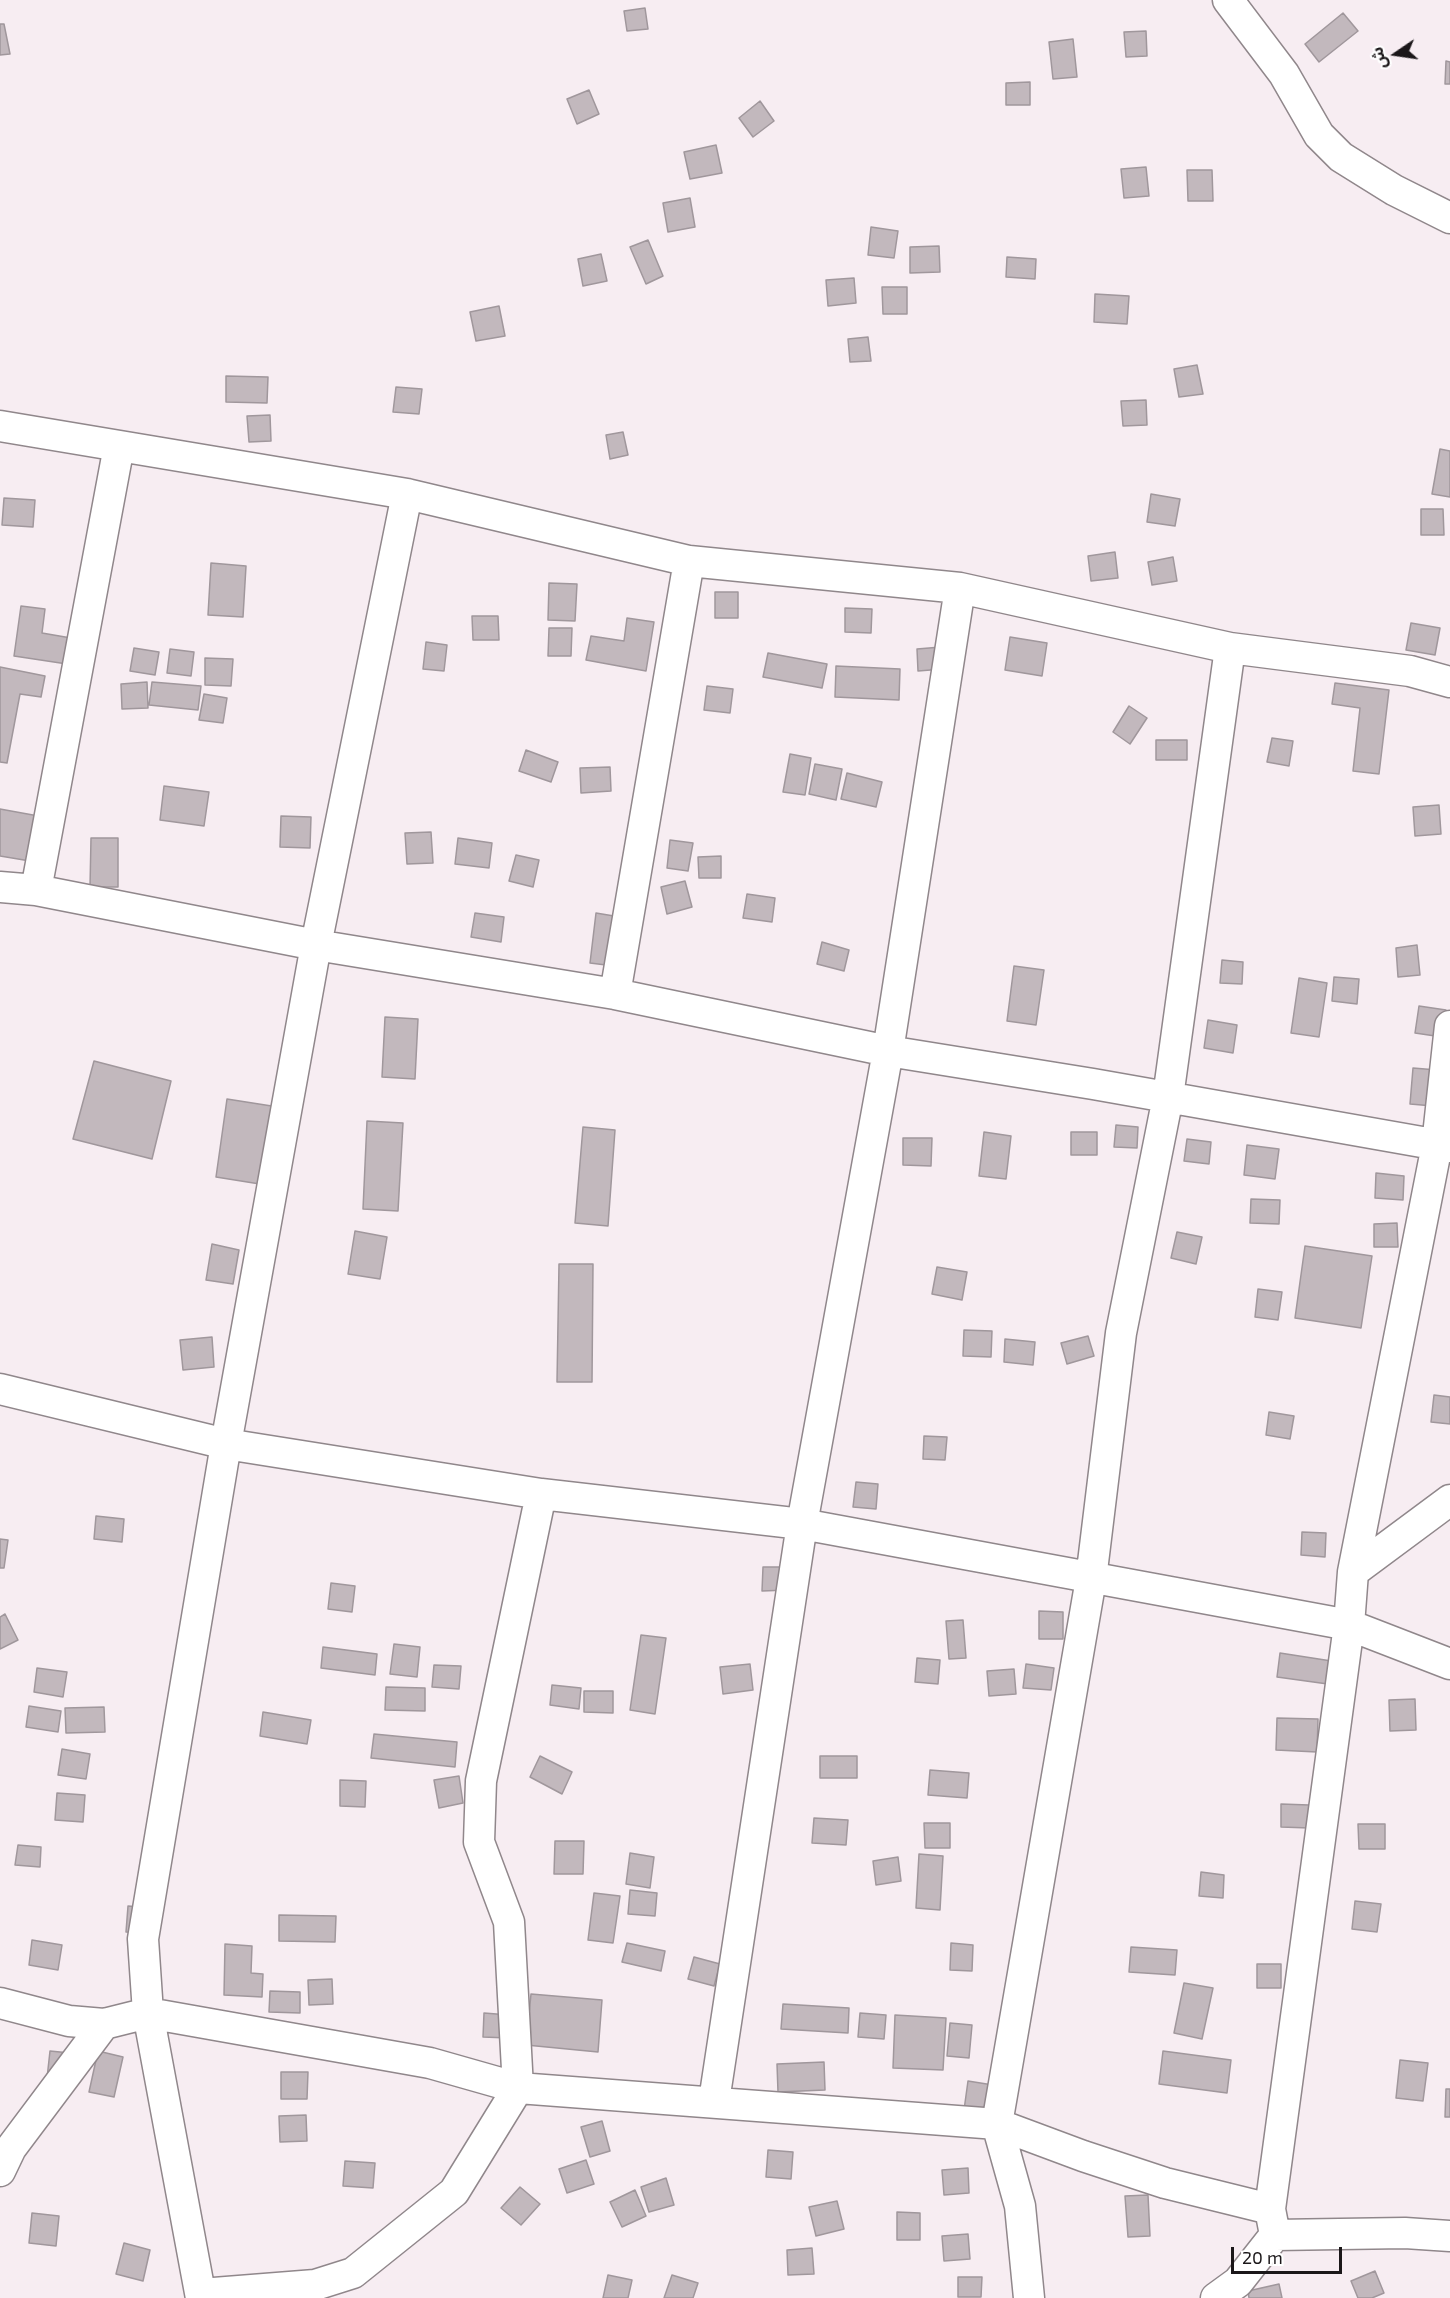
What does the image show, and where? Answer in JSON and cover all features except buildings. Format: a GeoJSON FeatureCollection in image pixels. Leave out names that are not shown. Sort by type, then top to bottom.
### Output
{"type":"FeatureCollection","features":[{"type":"Feature","properties":{"kind":"street"},"geometry":{"type":"LineString","coordinates":[[1228,0],[1284,74],[1319,135],[1341,157],[1394,190],[1450,218]]}},
{"type":"Feature","properties":{"kind":"street"},"geometry":{"type":"LineString","coordinates":[[0,426],[407,494],[689,561],[960,588],[1230,648],[1410,671],[1450,682]]}},
{"type":"Feature","properties":{"kind":"street"},"geometry":{"type":"LineString","coordinates":[[36,890],[118,446]]}},
{"type":"Feature","properties":{"kind":"street"},"geometry":{"type":"LineString","coordinates":[[407,494],[316,945],[226,1444],[143,1939],[148,2013],[201,2296],[315,2285],[353,2273],[454,2192],[519,2088],[509,1922],[479,1842],[481,1781],[541,1494]]}},
{"type":"Feature","properties":{"kind":"street"},"geometry":{"type":"LineString","coordinates":[[615,994],[689,561]]}},
{"type":"Feature","properties":{"kind":"street"},"geometry":{"type":"LineString","coordinates":[[714,2101],[802,1524],[888,1051],[960,588]]}},
{"type":"Feature","properties":{"kind":"street"},"geometry":{"type":"LineString","coordinates":[[1029,2298],[1020,2206],[996,2124],[1091,1579],[1121,1333],[1167,1098],[1230,648]]}},
{"type":"Feature","properties":{"kind":"street"},"geometry":{"type":"LineString","coordinates":[[0,887],[36,890],[316,945],[615,994],[888,1051],[1443,1146]]}},
{"type":"Feature","properties":{"kind":"street"},"geometry":{"type":"LineString","coordinates":[[1216,2298],[1238,2282],[1273,2222],[1349,1625],[1353,1572],[1443,1146],[1450,1026]]}},
{"type":"Feature","properties":{"kind":"street"},"geometry":{"type":"LineString","coordinates":[[0,1389],[226,1444],[541,1494],[802,1524],[1349,1625],[1414,1648],[1450,1664]]}},
{"type":"Feature","properties":{"kind":"street"},"geometry":{"type":"LineString","coordinates":[[1353,1572],[1450,1500]]}},
{"type":"Feature","properties":{"kind":"street"},"geometry":{"type":"LineString","coordinates":[[0,2003],[69,2021],[104,2024],[148,2013],[430,2063],[519,2088],[996,2124],[1273,2222],[1450,2236]]}},
{"type":"Feature","properties":{"kind":"street"},"geometry":{"type":"LineString","coordinates":[[0,2171],[11,2148],[104,2024]]}}]}
